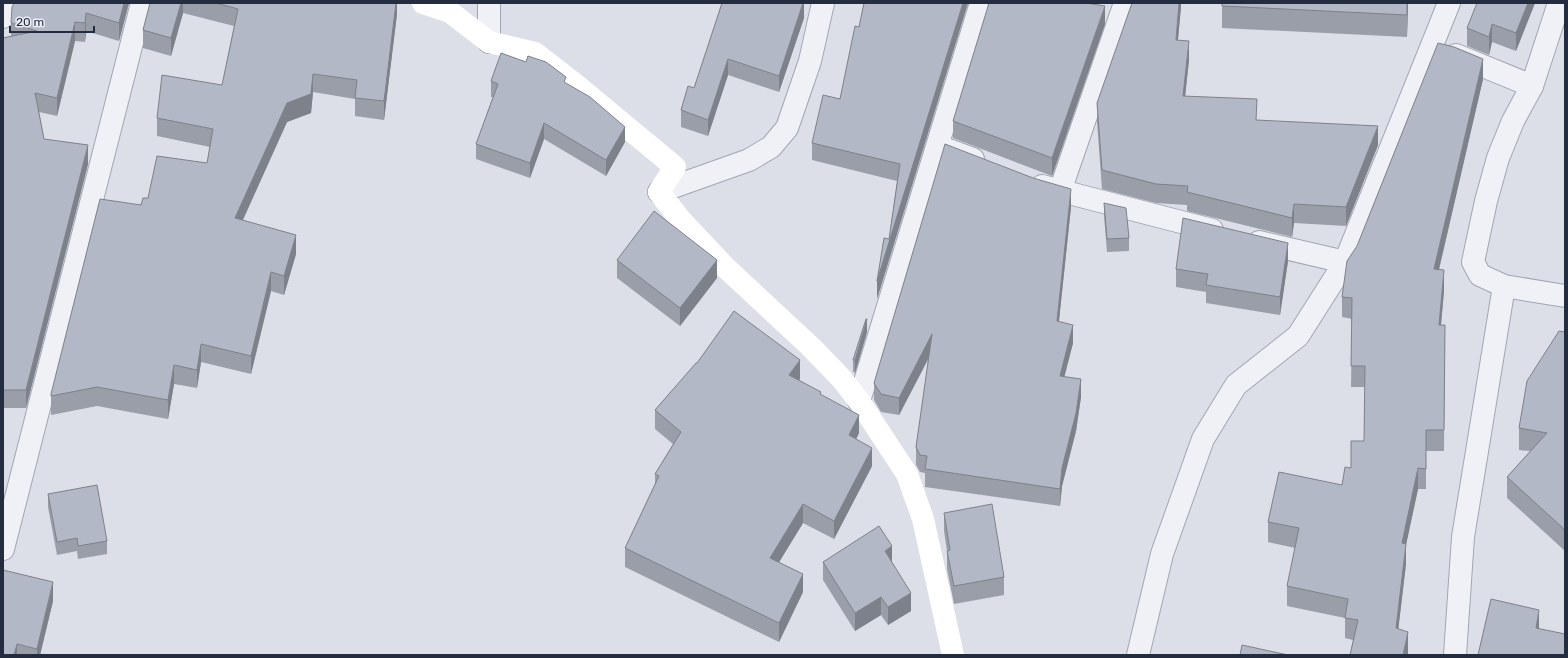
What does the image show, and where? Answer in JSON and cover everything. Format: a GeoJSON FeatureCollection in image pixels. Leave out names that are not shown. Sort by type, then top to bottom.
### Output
{"type":"FeatureCollection","features":[{"type":"Feature","properties":{"kind":"street"},"geometry":{"type":"LineString","coordinates":[[3,16],[8,3]]}},
{"type":"Feature","properties":{"kind":"street"},"geometry":{"type":"LineString","coordinates":[[3,549],[142,3]]}},
{"type":"Feature","properties":{"kind":"street"},"geometry":{"type":"LineString","coordinates":[[423,3],[450,12],[489,42],[535,53],[575,84],[675,167],[660,192]]}},
{"type":"Feature","properties":{"kind":"street"},"geometry":{"type":"LineString","coordinates":[[489,3],[489,42]]}},
{"type":"Feature","properties":{"kind":"street"},"geometry":{"type":"LineString","coordinates":[[660,192],[749,160],[771,147],[787,128],[810,61],[823,3]]}},
{"type":"Feature","properties":{"kind":"street"},"geometry":{"type":"LineString","coordinates":[[859,401],[982,3]]}},
{"type":"Feature","properties":{"kind":"street"},"geometry":{"type":"LineString","coordinates":[[1060,191],[1125,3]]}},
{"type":"Feature","properties":{"kind":"street"},"geometry":{"type":"LineString","coordinates":[[1138,655],[1162,554],[1203,439],[1236,385],[1298,336],[1345,262],[1449,3]]}},
{"type":"Feature","properties":{"kind":"street"},"geometry":{"type":"LineString","coordinates":[[1558,3],[1532,86],[1513,121],[1498,158],[1486,202],[1474,254],[1474,262],[1480,274],[1504,286],[1565,296]]}},
{"type":"Feature","properties":{"kind":"street"},"geometry":{"type":"LineString","coordinates":[[1432,45],[1532,86]]}},
{"type":"Feature","properties":{"kind":"street"},"geometry":{"type":"LineString","coordinates":[[938,146],[990,166]]}},
{"type":"Feature","properties":{"kind":"street"},"geometry":{"type":"LineString","coordinates":[[1023,179],[1060,191],[1345,262]]}},
{"type":"Feature","properties":{"kind":"street"},"geometry":{"type":"LineString","coordinates":[[660,192],[679,218],[725,267],[811,347],[841,378],[859,401],[907,474],[923,519],[954,655]]}},
{"type":"Feature","properties":{"kind":"street"},"geometry":{"type":"LineString","coordinates":[[1455,655],[1463,537],[1504,286]]}},
{"type":"Feature","properties":{"kind":"building"},"geometry":{"type":"Polygon","coordinates":[[[14,3],[124,3],[119,23],[86,13],[85,23],[75,22],[57,98],[35,93],[44,139],[88,145],[26,390],[3,390],[3,38],[37,31],[11,23],[12,7],[14,3]]]}},
{"type":"Feature","properties":{"kind":"building"},"geometry":{"type":"Polygon","coordinates":[[[150,3],[181,3],[171,38],[143,30],[150,3]]]}},
{"type":"Feature","properties":{"kind":"building"},"geometry":{"type":"Polygon","coordinates":[[[216,3],[396,3],[384,101],[355,98],[357,80],[313,74],[311,94],[287,103],[235,218],[296,235],[284,276],[271,272],[251,356],[201,344],[197,370],[174,365],[168,400],[97,387],[51,396],[100,199],[141,205],[143,198],[148,198],[157,156],[207,163],[213,129],[157,118],[162,75],[222,85],[238,9],[216,3]]]}},
{"type":"Feature","properties":{"kind":"building"},"geometry":{"type":"Polygon","coordinates":[[[722,3],[803,3],[779,76],[728,59],[708,120],[681,110],[688,86],[694,88],[722,3]]]}},
{"type":"Feature","properties":{"kind":"building"},"geometry":{"type":"Polygon","coordinates":[[[864,3],[963,3],[877,281],[884,238],[889,239],[900,164],[812,143],[823,95],[840,99],[855,26],[859,27],[864,3]]]}},
{"type":"Feature","properties":{"kind":"building"},"geometry":{"type":"Polygon","coordinates":[[[989,3],[1086,3],[1105,6],[1052,158],[953,121],[989,3]]]}},
{"type":"Feature","properties":{"kind":"building"},"geometry":{"type":"Polygon","coordinates":[[[1132,3],[1179,3],[1176,40],[1189,41],[1183,96],[1257,99],[1256,120],[1378,126],[1346,207],[1294,204],[1292,218],[1187,192],[1188,186],[1156,184],[1102,170],[1097,103],[1132,3]]]}},
{"type":"Feature","properties":{"kind":"building"},"geometry":{"type":"Polygon","coordinates":[[[1222,3],[1407,3],[1407,15],[1222,6],[1222,3]]]}},
{"type":"Feature","properties":{"kind":"building"},"geometry":{"type":"Polygon","coordinates":[[[1477,3],[1528,3],[1516,33],[1492,24],[1489,37],[1467,28],[1477,3]]]}},
{"type":"Feature","properties":{"kind":"building"},"geometry":{"type":"Polygon","coordinates":[[[1438,43],[1454,47],[1483,59],[1434,269],[1444,270],[1439,325],[1445,325],[1444,430],[1426,430],[1426,469],[1418,468],[1402,543],[1406,544],[1396,628],[1408,632],[1403,655],[1350,655],[1358,620],[1345,618],[1348,599],[1287,586],[1299,528],[1268,522],[1279,472],[1342,485],[1345,467],[1351,468],[1351,441],[1364,441],[1365,366],[1351,366],[1352,298],[1342,297],[1347,261],[1357,246],[1438,43]]]}},
{"type":"Feature","properties":{"kind":"building"},"geometry":{"type":"Polygon","coordinates":[[[501,53],[526,62],[528,56],[546,62],[566,77],[564,82],[590,97],[625,127],[606,160],[544,123],[530,163],[476,144],[498,84],[491,81],[501,53]]]}},
{"type":"Feature","properties":{"kind":"building"},"geometry":{"type":"Polygon","coordinates":[[[945,144],[1033,178],[1071,189],[1057,321],[1073,325],[1060,376],[1081,379],[1076,413],[1062,468],[1060,489],[925,469],[927,456],[920,455],[916,447],[932,334],[899,398],[881,394],[874,383],[945,144]]]}},
{"type":"Feature","properties":{"kind":"building"},"geometry":{"type":"Polygon","coordinates":[[[1104,203],[1126,208],[1129,238],[1107,239],[1104,203]]]}},
{"type":"Feature","properties":{"kind":"building"},"geometry":{"type":"Polygon","coordinates":[[[654,211],[717,260],[680,308],[617,260],[654,211]]]}},
{"type":"Feature","properties":{"kind":"building"},"geometry":{"type":"Polygon","coordinates":[[[1183,218],[1288,243],[1280,297],[1206,285],[1208,274],[1176,269],[1183,218]]]}},
{"type":"Feature","properties":{"kind":"building"},"geometry":{"type":"Polygon","coordinates":[[[734,311],[800,360],[789,375],[859,415],[849,435],[872,448],[834,521],[803,504],[770,558],[803,574],[779,623],[625,548],[659,476],[655,474],[681,432],[655,410],[697,363],[734,311]]]}},
{"type":"Feature","properties":{"kind":"building"},"geometry":{"type":"Polygon","coordinates":[[[866,319],[855,360],[853,360],[866,319]]]}},
{"type":"Feature","properties":{"kind":"building"},"geometry":{"type":"Polygon","coordinates":[[[1559,331],[1565,332],[1565,530],[1507,477],[1547,433],[1519,428],[1527,381],[1559,331]]]}},
{"type":"Feature","properties":{"kind":"building"},"geometry":{"type":"Polygon","coordinates":[[[97,485],[107,541],[78,546],[77,538],[57,542],[48,494],[97,485]]]}},
{"type":"Feature","properties":{"kind":"building"},"geometry":{"type":"Polygon","coordinates":[[[992,504],[1004,577],[954,586],[947,551],[950,550],[944,513],[992,504]]]}},
{"type":"Feature","properties":{"kind":"building"},"geometry":{"type":"Polygon","coordinates":[[[879,526],[892,546],[885,551],[911,593],[888,607],[881,597],[855,613],[823,562],[879,526]]]}},
{"type":"Feature","properties":{"kind":"building"},"geometry":{"type":"Polygon","coordinates":[[[3,570],[53,582],[37,649],[17,644],[14,655],[3,655],[3,570]]]}},
{"type":"Feature","properties":{"kind":"building"},"geometry":{"type":"Polygon","coordinates":[[[1491,599],[1539,610],[1536,628],[1565,634],[1565,655],[1478,655],[1491,599]]]}},
{"type":"Feature","properties":{"kind":"building"},"geometry":{"type":"Polygon","coordinates":[[[1242,645],[1288,655],[1240,655],[1242,645]]]}}]}
